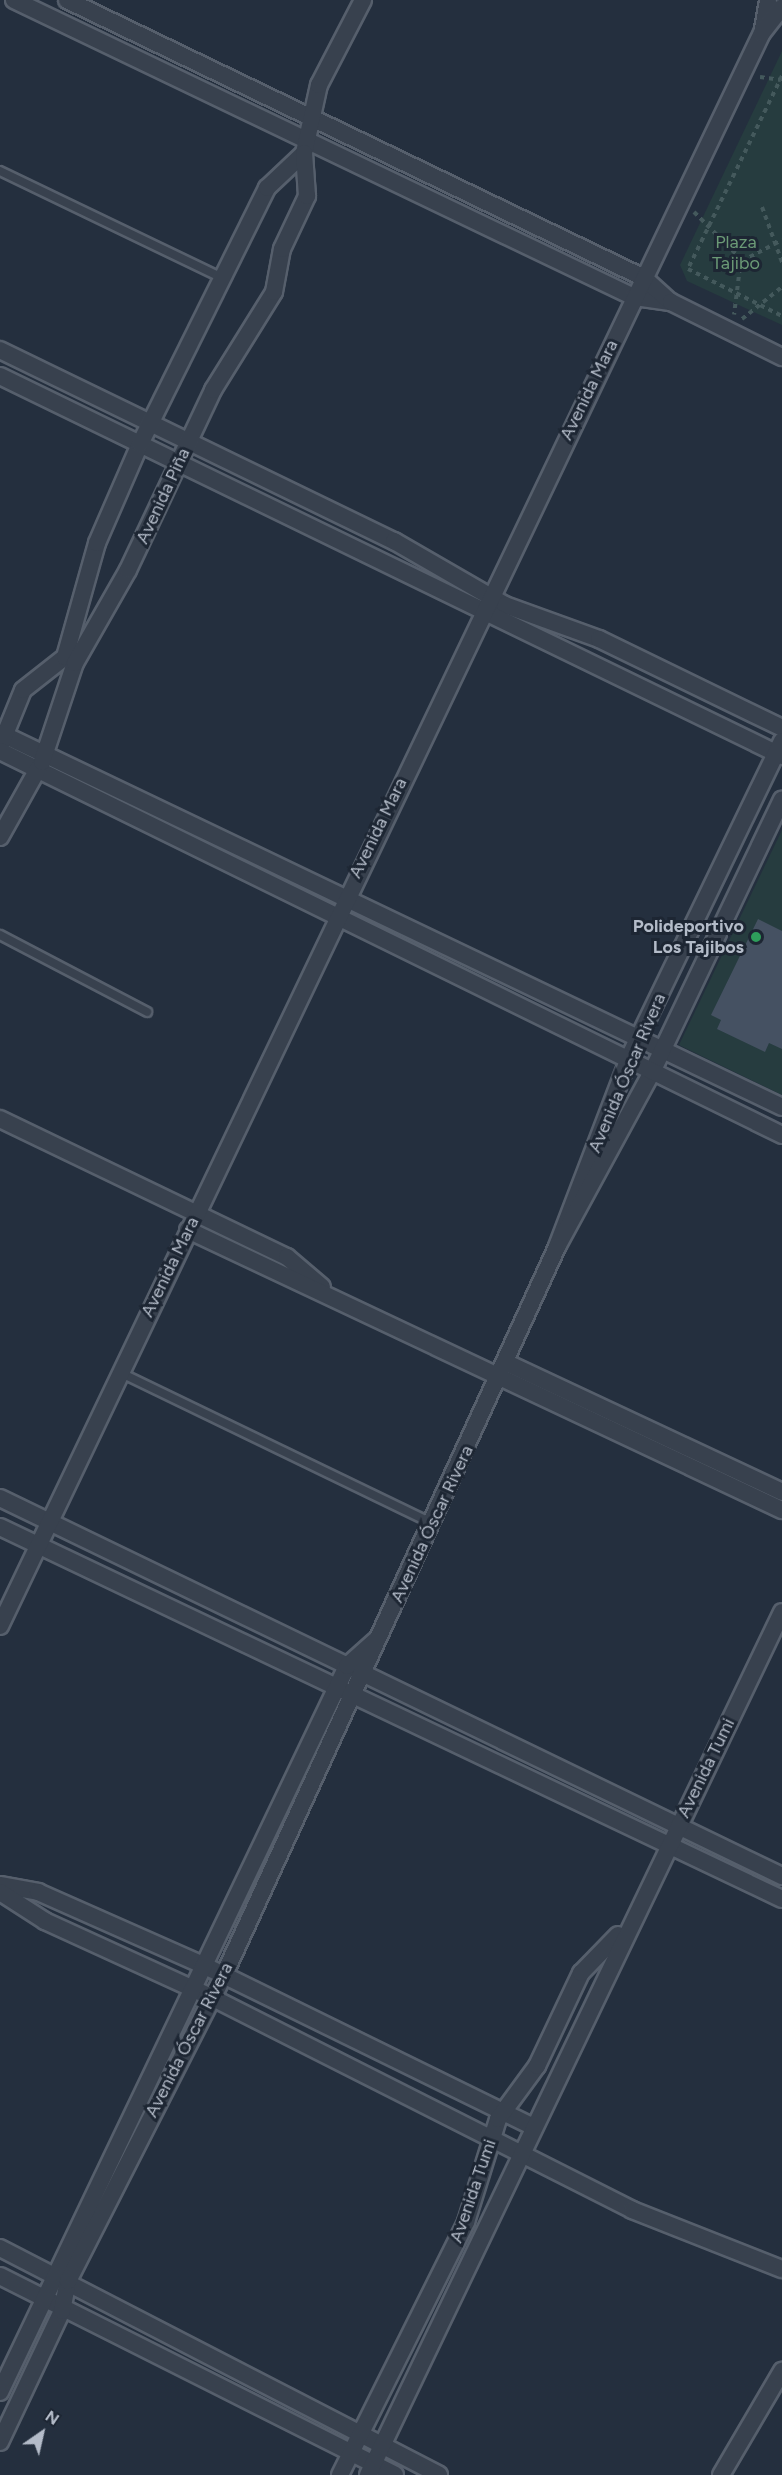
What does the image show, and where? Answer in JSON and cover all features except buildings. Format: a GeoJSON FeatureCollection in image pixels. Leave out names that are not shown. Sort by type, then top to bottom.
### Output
{"type":"FeatureCollection","features":[{"type":"Feature","properties":{"kind":"street"},"geometry":{"type":"LineString","coordinates":[[14,0],[307,146],[634,297],[671,302]]}},
{"type":"Feature","properties":{"kind":"street"},"geometry":{"type":"LineString","coordinates":[[67,0],[311,114],[644,278],[671,302],[782,357]]}},
{"type":"Feature","properties":{"kind":"street","name":"Avenida Piña"},"geometry":{"type":"LineString","coordinates":[[0,837],[41,762],[75,663],[128,570],[213,390],[274,292],[282,249],[307,196],[307,146],[311,114],[319,85],[363,0]]}},
{"type":"Feature","properties":{"kind":"street","name":"Avenida Mara"},"geometry":{"type":"LineString","coordinates":[[762,33],[768,0]]}},
{"type":"Feature","properties":{"kind":"street","name":"Avenida Mara"},"geometry":{"type":"LineString","coordinates":[[0,1626],[47,1521],[188,1230],[335,916],[762,33],[782,7]]}},
{"type":"Feature","properties":{"kind":"street"},"geometry":{"type":"LineString","coordinates":[[307,146],[267,188],[140,444],[97,543],[74,638],[65,657],[23,690],[1,742],[335,916],[629,1058],[652,1072],[782,1135]]}},
{"type":"Feature","properties":{"kind":"street"},"geometry":{"type":"LineString","coordinates":[[0,350],[394,541],[490,596],[599,639],[782,728]]}},
{"type":"Feature","properties":{"kind":"street"},"geometry":{"type":"LineString","coordinates":[[0,376],[452,593],[482,612],[780,750]]}},
{"type":"Feature","properties":{"kind":"street","name":"Avenida Óscar Rivera"},"geometry":{"type":"LineString","coordinates":[[0,2392],[45,2301],[62,2278],[209,1996],[224,1975],[355,1695],[558,1247],[629,1058],[780,750]]}},
{"type":"Feature","properties":{"kind":"street"},"geometry":{"type":"LineString","coordinates":[[41,762],[344,898],[782,1107]]}},
{"type":"Feature","properties":{"kind":"street","name":"Avenida Óscar Rivera"},"geometry":{"type":"LineString","coordinates":[[558,1247],[652,1072],[782,799]]}},
{"type":"Feature","properties":{"kind":"street"},"geometry":{"type":"LineString","coordinates":[[0,1119],[197,1211],[287,1257],[335,1299]]}},
{"type":"Feature","properties":{"kind":"street"},"geometry":{"type":"LineString","coordinates":[[188,1230],[335,1299],[504,1369],[782,1492]]}},
{"type":"Feature","properties":{"kind":"street"},"geometry":{"type":"LineString","coordinates":[[504,1369],[782,1510]]}},
{"type":"Feature","properties":{"kind":"street"},"geometry":{"type":"LineString","coordinates":[[0,1498],[782,1876]]}},
{"type":"Feature","properties":{"kind":"street"},"geometry":{"type":"LineString","coordinates":[[0,1527],[782,1899]]}},
{"type":"Feature","properties":{"kind":"street","name":"Avenida Tumi"},"geometry":{"type":"LineString","coordinates":[[370,2470],[531,2126],[782,1612]]}},
{"type":"Feature","properties":{"kind":"street","name":"Avenida Óscar Rivera"},"geometry":{"type":"LineString","coordinates":[[0,2442],[62,2311],[62,2278],[191,1988],[346,1666],[380,1637]]}},
{"type":"Feature","properties":{"kind":"street"},"geometry":{"type":"LineString","coordinates":[[0,1885],[38,1892],[203,1965],[531,2126]]}},
{"type":"Feature","properties":{"kind":"street"},"geometry":{"type":"LineString","coordinates":[[0,1892],[45,1922],[209,1996],[492,2135],[684,2234],[782,2269]]}},
{"type":"Feature","properties":{"kind":"street","name":"Avenida Tumi"},"geometry":{"type":"LineString","coordinates":[[340,2475],[466,2222],[492,2135],[503,2112],[537,2066],[581,1973],[629,1924]]}},
{"type":"Feature","properties":{"kind":"street"},"geometry":{"type":"LineString","coordinates":[[0,2248],[361,2432],[439,2475]]}},
{"type":"Feature","properties":{"kind":"street"},"geometry":{"type":"LineString","coordinates":[[0,2277],[62,2311],[351,2452],[370,2470],[395,2475]]}},
{"type":"Feature","properties":{"kind":"street"},"geometry":{"type":"LineString","coordinates":[[721,2475],[782,2372]]}},
{"type":"Feature","properties":{"kind":"lane"},"geometry":{"type":"LineString","coordinates":[[0,171],[222,278]]}},
{"type":"Feature","properties":{"kind":"lane"},"geometry":{"type":"LineString","coordinates":[[0,935],[147,1012]]}},
{"type":"Feature","properties":{"kind":"lane"},"geometry":{"type":"LineString","coordinates":[[118,1372],[432,1523]]}},
{"type":"Feature","properties":{"kind":"path"},"geometry":{"type":"LineString","coordinates":[[782,76],[688,268],[782,316]]}},
{"type":"Feature","properties":{"kind":"path"},"geometry":{"type":"LineString","coordinates":[[679,204],[710,224],[741,259],[741,268]]}},
{"type":"Feature","properties":{"kind":"path"},"geometry":{"type":"LineString","coordinates":[[762,207],[782,262]]}},
{"type":"Feature","properties":{"kind":"path"},"geometry":{"type":"LineString","coordinates":[[726,329],[739,294],[742,258],[774,241],[782,240]]}},
{"type":"Feature","properties":{"kind":"path"},"geometry":{"type":"LineString","coordinates":[[726,329],[761,305],[782,287]]}},
{"type":"Feature","properties":{"kind":"green space","name":"Plaza Tajibo"},"geometry":{"type":"Polygon","coordinates":[[[782,51],[782,325],[687,281],[680,265],[782,51]]]}},
{"type":"Feature","properties":{"kind":"green space","name":"Polideportivo Los Tajibos"},"geometry":{"type":"Polygon","coordinates":[[[782,830],[782,1095],[679,1045],[782,830]]]}},
{"type":"Feature","properties":{"kind":"place","name":"Polideportivo Los Tajibos"},"geometry":{"type":"Point","coordinates":[756,937]}}]}
